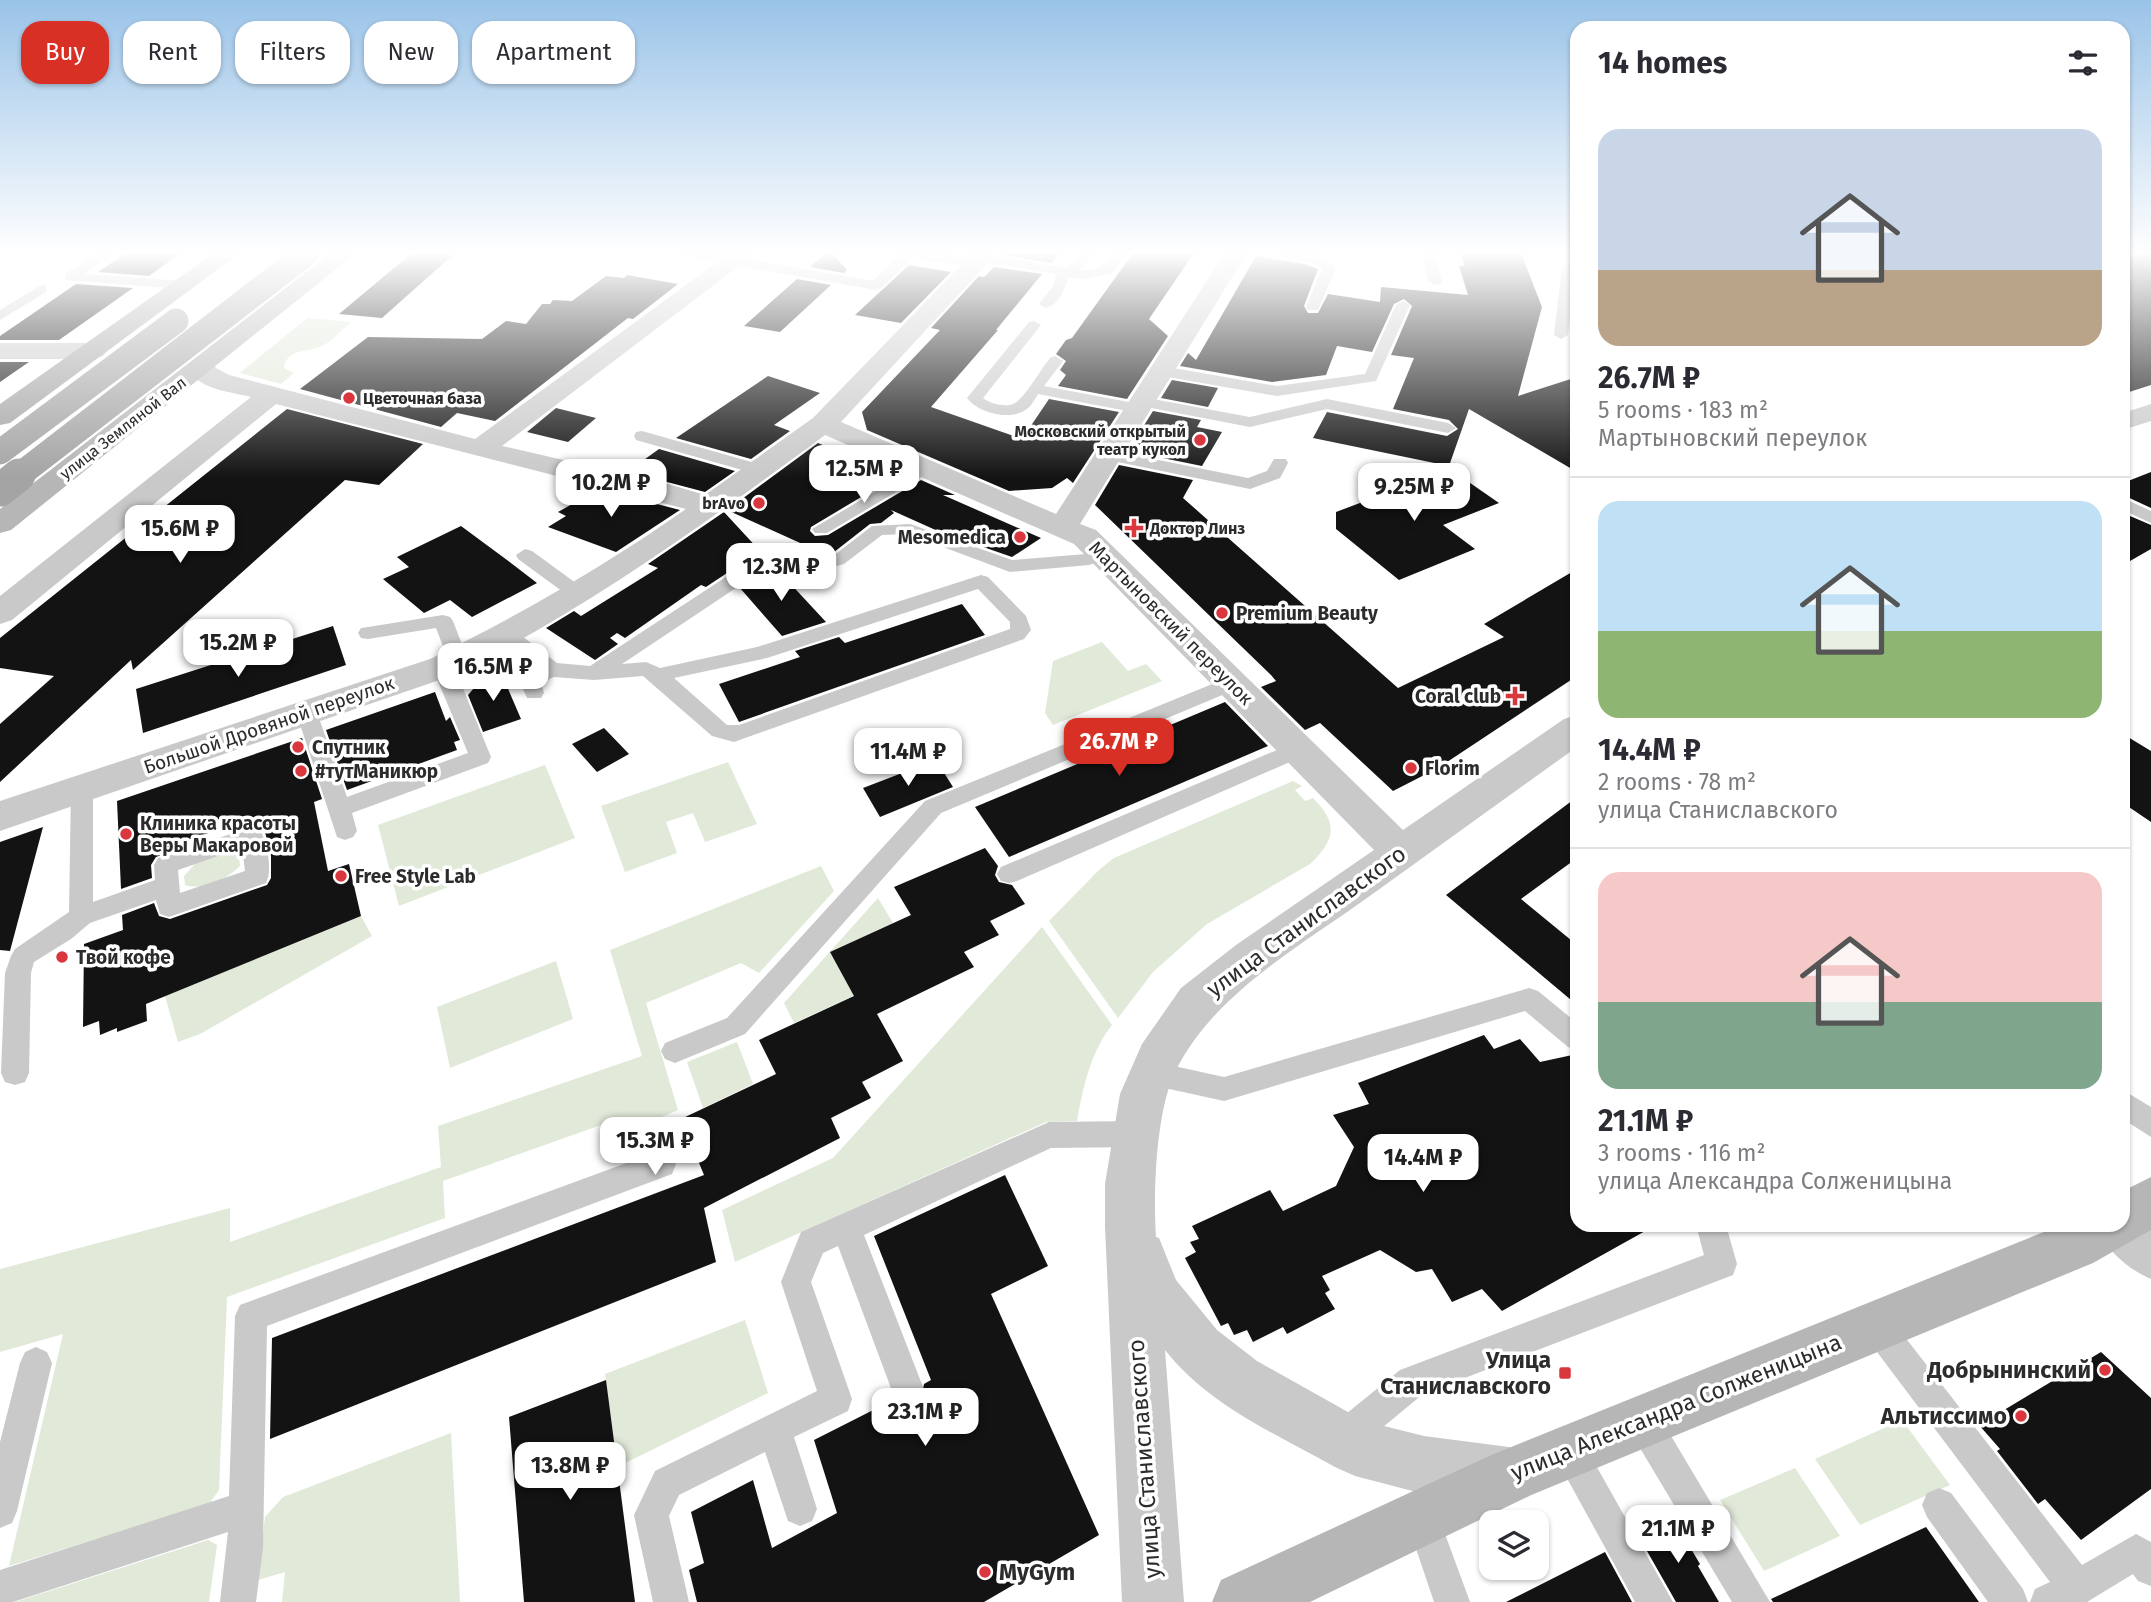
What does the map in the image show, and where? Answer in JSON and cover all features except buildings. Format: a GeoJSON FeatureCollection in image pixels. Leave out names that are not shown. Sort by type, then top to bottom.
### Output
{"type":"FeatureCollection","features":[{"type":"Feature","properties":{"kind":"main road"},"geometry":{"type":"LineString","coordinates":[[0,417],[125,328]]}},
{"type":"Feature","properties":{"kind":"main road"},"geometry":{"type":"LineString","coordinates":[[132,328],[134,340],[184,345],[216,341],[246,328]]}},
{"type":"Feature","properties":{"kind":"main road"},"geometry":{"type":"LineString","coordinates":[[0,452],[167,328]]}},
{"type":"Feature","properties":{"kind":"main road","name":"улица Земляной Вал"},"geometry":{"type":"LineString","coordinates":[[0,490],[228,328]]}},
{"type":"Feature","properties":{"kind":"main road","name":"улица Земляной Вал"},"geometry":{"type":"LineString","coordinates":[[0,524],[251,328]]}},
{"type":"Feature","properties":{"kind":"main road"},"geometry":{"type":"LineString","coordinates":[[2130,1215],[2151,1201]]}},
{"type":"Feature","properties":{"kind":"main road","name":"улица Александра Солженицына"},"geometry":{"type":"LineString","coordinates":[[1243,1602],[1509,1476],[2075,1245],[2100,1232]]}},
{"type":"Feature","properties":{"kind":"street"},"geometry":{"type":"LineString","coordinates":[[480,449],[644,328]]}},
{"type":"Feature","properties":{"kind":"street","name":"Большой Дровяной переулок"},"geometry":{"type":"LineString","coordinates":[[0,816],[450,663],[507,635],[662,540],[822,424],[914,328]]}},
{"type":"Feature","properties":{"kind":"street"},"geometry":{"type":"LineString","coordinates":[[1064,526],[1189,328]]}},
{"type":"Feature","properties":{"kind":"street"},"geometry":{"type":"LineString","coordinates":[[0,351],[94,351]]}},
{"type":"Feature","properties":{"kind":"street"},"geometry":{"type":"LineString","coordinates":[[203,367],[203,372],[220,380],[480,449],[668,493],[710,507]]}},
{"type":"Feature","properties":{"kind":"street"},"geometry":{"type":"LineString","coordinates":[[0,613],[272,394]]}},
{"type":"Feature","properties":{"kind":"street","name":"Мартыновский переулок"},"geometry":{"type":"LineString","coordinates":[[822,424],[1085,537],[1400,851]]}},
{"type":"Feature","properties":{"kind":"street","name":"улица Станиславского"},"geometry":{"type":"LineString","coordinates":[[1153,1602],[1130,1227],[1130,1184],[1135,1134],[1143,1094],[1158,1058],[1197,1001],[1251,958],[1570,733]]}},
{"type":"Feature","properties":{"kind":"street"},"geometry":{"type":"LineString","coordinates":[[1130,1227],[1157,1298],[1198,1349],[1237,1381],[1355,1447],[1424,1465],[1509,1476]]}},
{"type":"Feature","properties":{"kind":"street"},"geometry":{"type":"LineString","coordinates":[[2128,1232],[2151,1253]]}},
{"type":"Feature","properties":{"kind":"lane"},"geometry":{"type":"LineString","coordinates":[[1032,328],[975,398],[981,405],[1006,410],[1021,406],[1055,361]]}},
{"type":"Feature","properties":{"kind":"lane"},"geometry":{"type":"LineString","coordinates":[[1162,371],[1277,391],[1371,379],[1393,328]]}},
{"type":"Feature","properties":{"kind":"lane"},"geometry":{"type":"LineString","coordinates":[[1561,335],[1563,328]]}},
{"type":"Feature","properties":{"kind":"lane"},"geometry":{"type":"LineString","coordinates":[[1034,388],[1250,422],[1327,404],[1448,428]]}},
{"type":"Feature","properties":{"kind":"lane"},"geometry":{"type":"LineString","coordinates":[[642,436],[760,470]]}},
{"type":"Feature","properties":{"kind":"lane"},"geometry":{"type":"LineString","coordinates":[[1105,461],[1250,484],[1274,474],[1280,463]]}},
{"type":"Feature","properties":{"kind":"lane"},"geometry":{"type":"LineString","coordinates":[[1105,461],[1130,474]]}},
{"type":"Feature","properties":{"kind":"lane"},"geometry":{"type":"LineString","coordinates":[[821,529],[922,469]]}},
{"type":"Feature","properties":{"kind":"lane"},"geometry":{"type":"LineString","coordinates":[[2130,507],[2151,518]]}},
{"type":"Feature","properties":{"kind":"lane"},"geometry":{"type":"LineString","coordinates":[[836,560],[878,530],[910,529],[1010,566],[1089,559],[1103,554]]}},
{"type":"Feature","properties":{"kind":"lane"},"geometry":{"type":"LineString","coordinates":[[594,673],[777,552]]}},
{"type":"Feature","properties":{"kind":"lane"},"geometry":{"type":"LineString","coordinates":[[525,555],[577,593]]}},
{"type":"Feature","properties":{"kind":"lane"},"geometry":{"type":"LineString","coordinates":[[981,580],[985,567],[993,561]]}},
{"type":"Feature","properties":{"kind":"lane"},"geometry":{"type":"LineString","coordinates":[[657,675],[760,653],[981,580]]}},
{"type":"Feature","properties":{"kind":"lane"},"geometry":{"type":"LineString","coordinates":[[534,693],[529,680],[552,670],[594,673],[646,669],[657,675],[720,731],[734,734],[743,732],[1017,634],[1021,630],[1019,620],[981,580]]}},
{"type":"Feature","properties":{"kind":"lane"},"geometry":{"type":"LineString","coordinates":[[341,808],[480,757],[453,686],[443,621],[368,633]]}},
{"type":"Feature","properties":{"kind":"lane"},"geometry":{"type":"LineString","coordinates":[[507,635],[552,670]]}},
{"type":"Feature","properties":{"kind":"lane"},"geometry":{"type":"LineString","coordinates":[[675,1051],[736,1026],[933,807],[1231,682]]}},
{"type":"Feature","properties":{"kind":"lane"},"geometry":{"type":"LineString","coordinates":[[307,712],[312,734],[341,808],[345,831]]}},
{"type":"Feature","properties":{"kind":"lane"},"geometry":{"type":"LineString","coordinates":[[1009,874],[1298,749]]}},
{"type":"Feature","properties":{"kind":"lane"},"geometry":{"type":"LineString","coordinates":[[80,916],[82,788]]}},
{"type":"Feature","properties":{"kind":"lane"},"geometry":{"type":"LineString","coordinates":[[15,1073],[20,967],[24,956],[62,932],[80,916],[167,886]]}},
{"type":"Feature","properties":{"kind":"lane"},"geometry":{"type":"LineString","coordinates":[[1151,1073],[1224,1089],[1530,999],[1570,1033]]}},
{"type":"Feature","properties":{"kind":"lane"},"geometry":{"type":"LineString","coordinates":[[2130,1108],[2151,1124]]}},
{"type":"Feature","properties":{"kind":"lane"},"geometry":{"type":"LineString","coordinates":[[671,1602],[651,1515],[667,1483],[836,1399],[796,1282],[812,1243],[1049,1135],[1135,1134]]}},
{"type":"Feature","properties":{"kind":"lane"},"geometry":{"type":"LineString","coordinates":[[238,1602],[245,1548],[251,1316],[662,1164]]}},
{"type":"Feature","properties":{"kind":"lane"},"geometry":{"type":"LineString","coordinates":[[846,1227],[907,1387]]}},
{"type":"Feature","properties":{"kind":"lane"},"geometry":{"type":"LineString","coordinates":[[1341,1439],[1412,1382],[1722,1264],[1713,1232]]}},
{"type":"Feature","properties":{"kind":"lane"},"geometry":{"type":"LineString","coordinates":[[1876,1325],[2063,1595],[2136,1552],[2151,1568]]}},
{"type":"Feature","properties":{"kind":"lane"},"geometry":{"type":"LineString","coordinates":[[0,1511],[36,1363]]}},
{"type":"Feature","properties":{"kind":"lane"},"geometry":{"type":"LineString","coordinates":[[1643,1421],[1752,1602]]}},
{"type":"Feature","properties":{"kind":"lane"},"geometry":{"type":"LineString","coordinates":[[775,1430],[800,1509]]}},
{"type":"Feature","properties":{"kind":"lane"},"geometry":{"type":"LineString","coordinates":[[1569,1451],[1655,1602]]}},
{"type":"Feature","properties":{"kind":"lane"},"geometry":{"type":"LineString","coordinates":[[1939,1505],[2010,1602]]}},
{"type":"Feature","properties":{"kind":"lane"},"geometry":{"type":"LineString","coordinates":[[0,1588],[209,1522],[246,1507]]}},
{"type":"Feature","properties":{"kind":"lane"},"geometry":{"type":"LineString","coordinates":[[1422,1516],[1452,1602]]}},
{"type":"Feature","properties":{"kind":"green space"},"geometry":{"type":"Polygon","coordinates":[[[295,328],[345,328],[324,345],[289,357],[284,368],[294,373],[281,384],[240,373],[295,328]]]}},
{"type":"Feature","properties":{"kind":"green space"},"geometry":{"type":"Polygon","coordinates":[[[1102,642],[1128,671],[1146,664],[1162,681],[1053,725],[1045,713],[1053,661],[1102,642]]]}},
{"type":"Feature","properties":{"kind":"green space"},"geometry":{"type":"Polygon","coordinates":[[[728,762],[757,824],[705,842],[693,813],[666,822],[677,853],[625,872],[601,806],[728,762]]]}},
{"type":"Feature","properties":{"kind":"green space"},"geometry":{"type":"Polygon","coordinates":[[[545,765],[575,838],[399,906],[378,825],[545,765]]]}},
{"type":"Feature","properties":{"kind":"green space"},"geometry":{"type":"Polygon","coordinates":[[[1293,781],[1302,786],[1295,790],[1305,801],[1313,798],[1327,816],[1331,832],[1325,847],[1310,864],[1207,924],[1153,972],[1118,1018],[1049,921],[1114,858],[1293,781]]]}},
{"type":"Feature","properties":{"kind":"green space"},"geometry":{"type":"Polygon","coordinates":[[[228,853],[239,856],[240,866],[234,871],[221,880],[200,887],[185,885],[184,876],[195,864],[228,853]]]}},
{"type":"Feature","properties":{"kind":"green space"},"geometry":{"type":"Polygon","coordinates":[[[821,866],[834,891],[759,973],[741,963],[646,1003],[678,1110],[618,1136],[615,1120],[443,1181],[445,1218],[227,1297],[219,1490],[209,1504],[9,1566],[63,1334],[0,1352],[0,1269],[230,1208],[230,1242],[441,1167],[438,1126],[642,1056],[610,950],[821,866]]]}},
{"type":"Feature","properties":{"kind":"green space"},"geometry":{"type":"Polygon","coordinates":[[[878,898],[893,923],[830,952],[864,991],[794,1023],[784,1003],[878,898]]]}},
{"type":"Feature","properties":{"kind":"green space"},"geometry":{"type":"Polygon","coordinates":[[[361,916],[372,936],[200,1034],[178,1042],[165,996],[361,916]]]}},
{"type":"Feature","properties":{"kind":"green space"},"geometry":{"type":"Polygon","coordinates":[[[1042,927],[1112,1025],[1093,1059],[1077,1121],[1046,1122],[735,1262],[722,1210],[833,1158],[1042,927]]]}},
{"type":"Feature","properties":{"kind":"green space"},"geometry":{"type":"Polygon","coordinates":[[[556,961],[573,1019],[450,1068],[437,1007],[556,961]]]}},
{"type":"Feature","properties":{"kind":"green space"},"geometry":{"type":"Polygon","coordinates":[[[737,1042],[753,1084],[703,1108],[687,1062],[737,1042]]]}},
{"type":"Feature","properties":{"kind":"green space"},"geometry":{"type":"Polygon","coordinates":[[[745,1320],[768,1393],[617,1467],[605,1374],[745,1320]]]}},
{"type":"Feature","properties":{"kind":"green space"},"geometry":{"type":"Polygon","coordinates":[[[1902,1420],[1950,1485],[1860,1525],[1815,1459],[1902,1420]]]}},
{"type":"Feature","properties":{"kind":"green space"},"geometry":{"type":"Polygon","coordinates":[[[451,1433],[460,1602],[282,1602],[285,1572],[258,1580],[265,1517],[283,1497],[451,1433]]]}},
{"type":"Feature","properties":{"kind":"green space"},"geometry":{"type":"Polygon","coordinates":[[[1795,1468],[1840,1536],[1764,1571],[1720,1500],[1795,1468]]]}},
{"type":"Feature","properties":{"kind":"green space"},"geometry":{"type":"Polygon","coordinates":[[[208,1540],[217,1545],[209,1602],[15,1602],[208,1540]]]}},
{"type":"Feature","properties":{"kind":"place","name":"Цветочная база"},"geometry":{"type":"Point","coordinates":[349,398]}},
{"type":"Feature","properties":{"kind":"place","name":"Московский открытый театр кукол"},"geometry":{"type":"Point","coordinates":[1200,440]}},
{"type":"Feature","properties":{"kind":"place","name":"brAvo"},"geometry":{"type":"Point","coordinates":[759,503]}},
{"type":"Feature","properties":{"kind":"place","name":"Доктор Линз"},"geometry":{"type":"Point","coordinates":[1134,528]}},
{"type":"Feature","properties":{"kind":"place","name":"Mesomedica"},"geometry":{"type":"Point","coordinates":[1020,537]}},
{"type":"Feature","properties":{"kind":"place","name":"Premium Beauty"},"geometry":{"type":"Point","coordinates":[1222,613]}},
{"type":"Feature","properties":{"kind":"place","name":"Coral club"},"geometry":{"type":"Point","coordinates":[1515,696]}},
{"type":"Feature","properties":{"kind":"place","name":"Спутник"},"geometry":{"type":"Point","coordinates":[298,747]}},
{"type":"Feature","properties":{"kind":"place","name":"Florim"},"geometry":{"type":"Point","coordinates":[1411,768]}},
{"type":"Feature","properties":{"kind":"place","name":"#тутМаникюр"},"geometry":{"type":"Point","coordinates":[301,771]}},
{"type":"Feature","properties":{"kind":"place","name":"Клиника красоты Веры Макаровой"},"geometry":{"type":"Point","coordinates":[126,834]}},
{"type":"Feature","properties":{"kind":"place","name":"Free Style Lab"},"geometry":{"type":"Point","coordinates":[341,876]}},
{"type":"Feature","properties":{"kind":"place","name":"Твой кофе"},"geometry":{"type":"Point","coordinates":[62,957]}},
{"type":"Feature","properties":{"kind":"place","name":"Добрынинский"},"geometry":{"type":"Point","coordinates":[2105,1370]}},
{"type":"Feature","properties":{"kind":"place","name":"Улица Станиславского"},"geometry":{"type":"Point","coordinates":[1565,1373]}},
{"type":"Feature","properties":{"kind":"place","name":"Альтиссимо"},"geometry":{"type":"Point","coordinates":[2021,1416]}},
{"type":"Feature","properties":{"kind":"place","name":"MyGym"},"geometry":{"type":"Point","coordinates":[985,1572]}}]}
